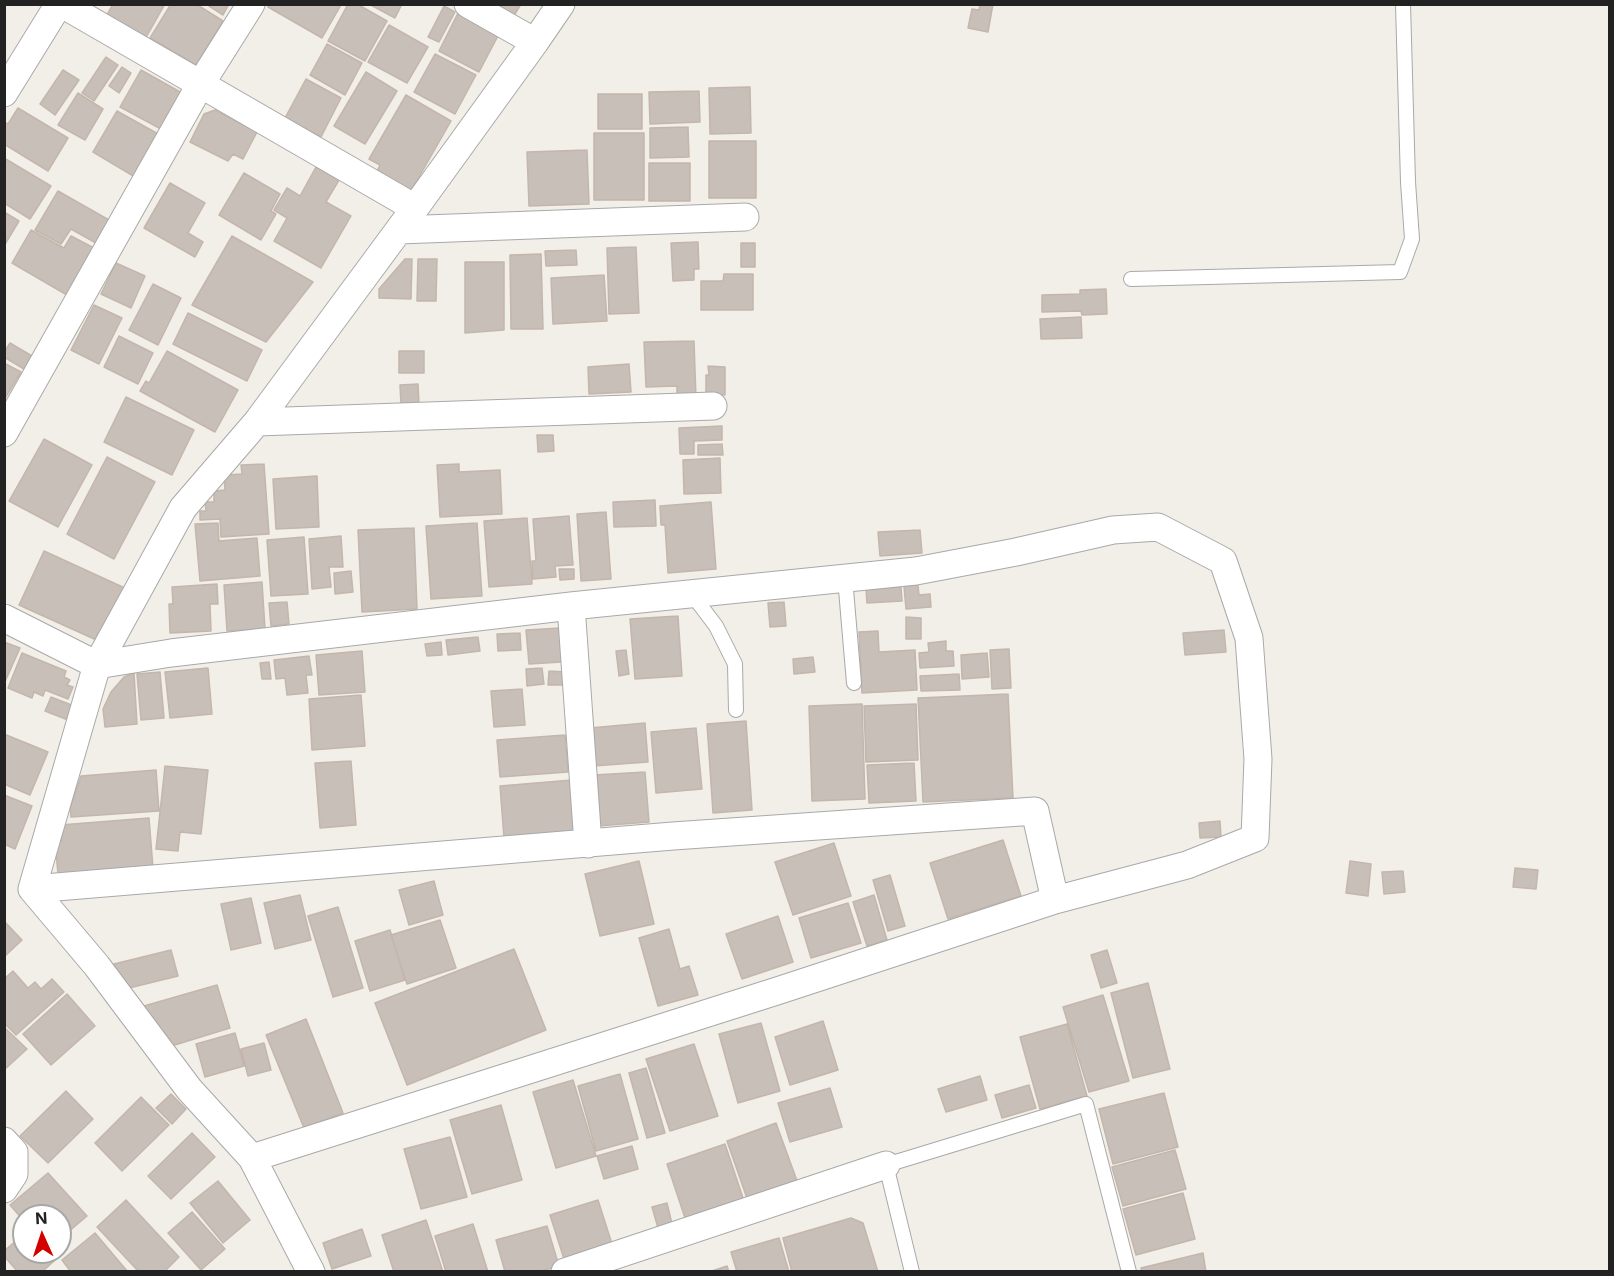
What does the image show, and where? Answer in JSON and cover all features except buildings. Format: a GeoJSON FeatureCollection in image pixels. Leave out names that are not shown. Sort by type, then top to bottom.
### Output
{"type":"FeatureCollection","features":[{"type":"Feature","properties":{"kind":"street"},"geometry":{"type":"LineString","coordinates":[[4,93],[61,4],[415,208]]}},
{"type":"Feature","properties":{"kind":"street"},"geometry":{"type":"LineString","coordinates":[[4,433],[200,85],[251,4]]}},
{"type":"Feature","properties":{"kind":"street"},"geometry":{"type":"LineString","coordinates":[[468,4],[536,42]]}},
{"type":"Feature","properties":{"kind":"street"},"geometry":{"type":"LineString","coordinates":[[32,889],[97,665],[183,507],[256,422],[399,230],[536,42],[561,4]]}},
{"type":"Feature","properties":{"kind":"street"},"geometry":{"type":"LineString","coordinates":[[399,230],[745,217]]}},
{"type":"Feature","properties":{"kind":"street"},"geometry":{"type":"LineString","coordinates":[[256,422],[713,406]]}},
{"type":"Feature","properties":{"kind":"street"},"geometry":{"type":"LineString","coordinates":[[4,618],[97,665],[171,653],[571,606],[916,571],[1113,530],[1158,527],[1223,561],[1249,638],[1258,759],[1255,838],[1187,865],[1055,900],[252,1158]]}},
{"type":"Feature","properties":{"kind":"street"},"geometry":{"type":"LineString","coordinates":[[571,606],[588,844]]}},
{"type":"Feature","properties":{"kind":"street"},"geometry":{"type":"LineString","coordinates":[[32,889],[685,835],[1035,811],[1055,900]]}},
{"type":"Feature","properties":{"kind":"street"},"geometry":{"type":"LineString","coordinates":[[32,889],[97,966],[189,1089],[252,1158],[311,1272]]}},
{"type":"Feature","properties":{"kind":"street"},"geometry":{"type":"LineString","coordinates":[[4,1141],[14,1152],[14,1174],[4,1189]]}},
{"type":"Feature","properties":{"kind":"street"},"geometry":{"type":"LineString","coordinates":[[565,1272],[886,1165]]}},
{"type":"Feature","properties":{"kind":"lane"},"geometry":{"type":"LineString","coordinates":[[1131,279],[1400,272],[1412,239],[1408,182],[1403,4]]}},
{"type":"Feature","properties":{"kind":"lane"},"geometry":{"type":"LineString","coordinates":[[844,578],[854,683]]}},
{"type":"Feature","properties":{"kind":"lane"},"geometry":{"type":"LineString","coordinates":[[691,593],[716,626],[735,664],[736,710]]}},
{"type":"Feature","properties":{"kind":"lane"},"geometry":{"type":"LineString","coordinates":[[912,1272],[886,1165],[1086,1104],[1128,1272]]}}]}
